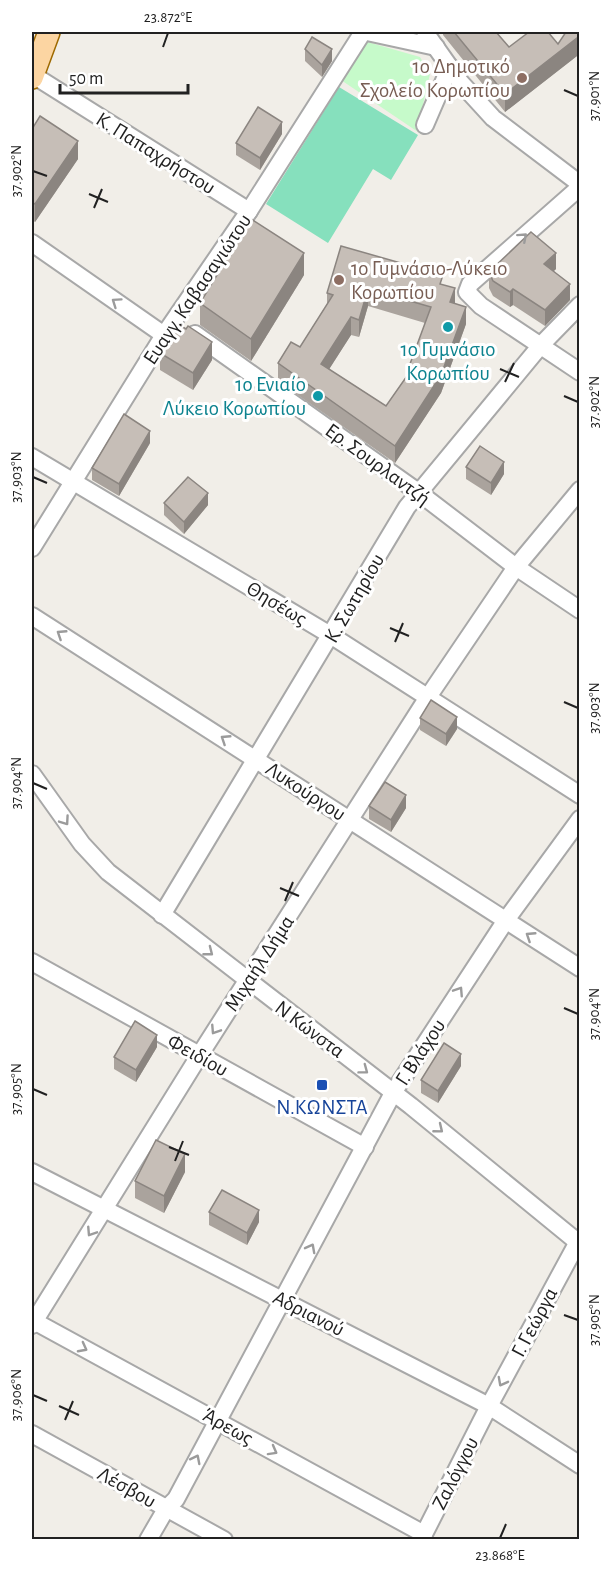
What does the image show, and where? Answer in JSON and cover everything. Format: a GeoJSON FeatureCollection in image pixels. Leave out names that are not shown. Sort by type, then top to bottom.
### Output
{"type":"FeatureCollection","features":[{"type":"Feature","properties":{"kind":"main road"},"geometry":{"type":"LineString","coordinates":[[32,77],[49,32]]}},
{"type":"Feature","properties":{"kind":"street"},"geometry":{"type":"LineString","coordinates":[[365,32],[436,47]]}},
{"type":"Feature","properties":{"kind":"street","name":"Ευαγγ. Καβασαγιώτου"},"geometry":{"type":"LineString","coordinates":[[32,548],[164,335],[249,211],[365,32]]}},
{"type":"Feature","properties":{"kind":"street"},"geometry":{"type":"LineString","coordinates":[[425,32],[450,67],[493,118],[579,185],[470,284],[467,292],[472,300],[579,372]]}},
{"type":"Feature","properties":{"kind":"street"},"geometry":{"type":"LineString","coordinates":[[425,125],[450,67]]}},
{"type":"Feature","properties":{"kind":"street","name":"Κ. Παπαχρήστου"},"geometry":{"type":"LineString","coordinates":[[32,77],[249,211]]}},
{"type":"Feature","properties":{"kind":"street"},"geometry":{"type":"LineString","coordinates":[[32,243],[164,335]]}},
{"type":"Feature","properties":{"kind":"street","name":"Κ. Σωτηρίου"},"geometry":{"type":"LineString","coordinates":[[162,915],[418,492],[541,345],[579,305]]}},
{"type":"Feature","properties":{"kind":"street","name":"Ερ. Σουρλαντζή"},"geometry":{"type":"LineString","coordinates":[[175,321],[418,492],[516,567],[579,610]]}},
{"type":"Feature","properties":{"kind":"street","name":"Θησέως"},"geometry":{"type":"LineString","coordinates":[[32,457],[332,636],[579,795]]}},
{"type":"Feature","properties":{"kind":"street","name":"Μιχαήλ Δήμα"},"geometry":{"type":"LineString","coordinates":[[32,1322],[428,697],[516,567],[579,490]]}},
{"type":"Feature","properties":{"kind":"street","name":"Λυκούργου"},"geometry":{"type":"LineString","coordinates":[[32,616],[579,968]]}},
{"type":"Feature","properties":{"kind":"street","name":"Ν Κώνστα"},"geometry":{"type":"LineString","coordinates":[[32,774],[82,844],[108,872],[393,1093],[578,1242]]}},
{"type":"Feature","properties":{"kind":"street","name":"Γ. Βλάχου"},"geometry":{"type":"LineString","coordinates":[[148,1539],[166,1509],[176,1499],[216,1420],[284,1299],[393,1093],[506,920],[579,819]]}},
{"type":"Feature","properties":{"kind":"street","name":"Φειδίου"},"geometry":{"type":"LineString","coordinates":[[32,962],[365,1147]]}},
{"type":"Feature","properties":{"kind":"street","name":"Αδριανού"},"geometry":{"type":"LineString","coordinates":[[32,1172],[284,1299],[489,1406],[579,1465]]}},
{"type":"Feature","properties":{"kind":"street","name":"Γ. Γεώργα"},"geometry":{"type":"LineString","coordinates":[[489,1406],[578,1242]]}},
{"type":"Feature","properties":{"kind":"street","name":"Άρεως"},"geometry":{"type":"LineString","coordinates":[[32,1322],[216,1420],[422,1537]]}},
{"type":"Feature","properties":{"kind":"street","name":"Ζαλόγγου"},"geometry":{"type":"LineString","coordinates":[[422,1537],[489,1406]]}},
{"type":"Feature","properties":{"kind":"street","name":"Λέσβου"},"geometry":{"type":"LineString","coordinates":[[32,1434],[224,1539]]}},
{"type":"Feature","properties":{"kind":"green space"},"geometry":{"type":"Polygon","coordinates":[[[364,41],[420,57],[430,74],[419,122],[421,134],[341,80],[364,41]]]}},
{"type":"Feature","properties":{"kind":"green space"},"geometry":{"type":"Polygon","coordinates":[[[339,87],[418,135],[391,180],[373,169],[328,243],[266,204],[339,87]]]}},
{"type":"Feature","properties":{"kind":"building"},"geometry":{"type":"Polygon","coordinates":[[[454,32],[496,32],[509,47],[529,32],[548,32],[558,44],[566,32],[579,32],[579,40],[577,38],[505,94],[454,32]]]}},
{"type":"Feature","properties":{"kind":"building"},"geometry":{"type":"Polygon","coordinates":[[[312,37],[332,49],[322,65],[305,49],[312,37]]]}},
{"type":"Feature","properties":{"kind":"building"},"geometry":{"type":"Polygon","coordinates":[[[258,107],[282,122],[260,158],[236,143],[258,107]]]}},
{"type":"Feature","properties":{"kind":"building"},"geometry":{"type":"Polygon","coordinates":[[[40,116],[78,141],[35,204],[32,202],[32,129],[40,116]]]}},
{"type":"Feature","properties":{"kind":"building"},"geometry":{"type":"Polygon","coordinates":[[[251,219],[304,253],[251,339],[200,303],[251,219]]]}},
{"type":"Feature","properties":{"kind":"building"},"geometry":{"type":"Polygon","coordinates":[[[531,232],[556,253],[544,264],[570,284],[545,310],[513,289],[510,292],[493,281],[489,272],[531,232]]]}},
{"type":"Feature","properties":{"kind":"building"},"geometry":{"type":"Polygon","coordinates":[[[341,246],[443,275],[440,284],[455,288],[450,302],[466,307],[441,375],[395,446],[278,363],[291,342],[300,347],[333,295],[327,293],[341,246]],[[368,289],[359,320],[351,317],[321,364],[386,406],[414,366],[410,364],[431,307],[368,289]]]}},
{"type":"Feature","properties":{"kind":"building"},"geometry":{"type":"Polygon","coordinates":[[[178,324],[186,329],[188,326],[212,342],[193,373],[160,353],[178,324]]]}},
{"type":"Feature","properties":{"kind":"building"},"geometry":{"type":"Polygon","coordinates":[[[124,414],[150,431],[119,484],[92,468],[124,414]]]}},
{"type":"Feature","properties":{"kind":"building"},"geometry":{"type":"Polygon","coordinates":[[[480,446],[504,462],[491,483],[466,467],[480,446]]]}},
{"type":"Feature","properties":{"kind":"building"},"geometry":{"type":"Polygon","coordinates":[[[188,477],[208,493],[184,522],[164,503],[188,477]]]}},
{"type":"Feature","properties":{"kind":"building"},"geometry":{"type":"Polygon","coordinates":[[[431,700],[457,717],[446,734],[420,718],[431,700]]]}},
{"type":"Feature","properties":{"kind":"building"},"geometry":{"type":"Polygon","coordinates":[[[385,782],[406,795],[391,820],[369,806],[385,782]]]}},
{"type":"Feature","properties":{"kind":"building"},"geometry":{"type":"Polygon","coordinates":[[[135,1021],[157,1035],[136,1070],[114,1057],[135,1021]]]}},
{"type":"Feature","properties":{"kind":"building"},"geometry":{"type":"Polygon","coordinates":[[[444,1043],[461,1054],[438,1091],[421,1080],[444,1043]]]}},
{"type":"Feature","properties":{"kind":"building"},"geometry":{"type":"Polygon","coordinates":[[[156,1140],[185,1154],[164,1196],[135,1181],[156,1140]]]}},
{"type":"Feature","properties":{"kind":"building"},"geometry":{"type":"Polygon","coordinates":[[[222,1190],[259,1210],[247,1233],[209,1212],[222,1190]]]}},
{"type":"Feature","properties":{"kind":"place","name":"1ο Δημοτικό Σχολείο Κορωπίου"},"geometry":{"type":"Point","coordinates":[522,78]}},
{"type":"Feature","properties":{"kind":"place","name":"1ο Γυμνάσιο-Λύκειο Κορωπίου"},"geometry":{"type":"Point","coordinates":[339,280]}},
{"type":"Feature","properties":{"kind":"place","name":"1ο Γυμνάσιο Κορωπίου"},"geometry":{"type":"Point","coordinates":[448,327]}},
{"type":"Feature","properties":{"kind":"place","name":"1ο Ενιαίο Λύκειο Κορωπίου"},"geometry":{"type":"Point","coordinates":[318,396]}},
{"type":"Feature","properties":{"kind":"place","name":"Ν.ΚΩΝΣΤΑ"},"geometry":{"type":"Point","coordinates":[322,1085]}}]}
